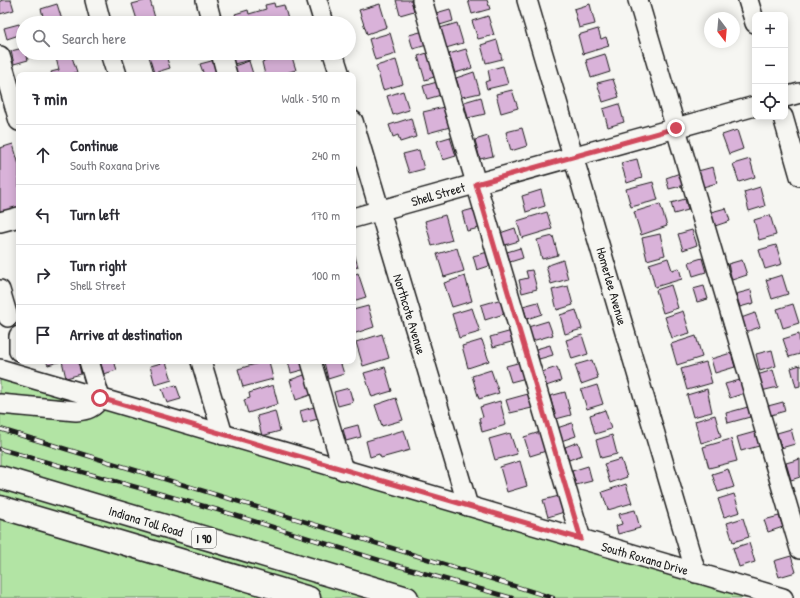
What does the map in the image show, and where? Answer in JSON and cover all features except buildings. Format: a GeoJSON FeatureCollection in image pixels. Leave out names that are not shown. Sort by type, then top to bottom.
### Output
{"type":"FeatureCollection","features":[{"type":"Feature","properties":{"kind":"highway","name":"Indiana Toll Road"},"geometry":{"type":"LineString","coordinates":[[0,477],[407,598]]}},
{"type":"Feature","properties":{"kind":"highway","name":"I 90"},"geometry":{"type":"LineString","coordinates":[[0,507],[309,598]]}},
{"type":"Feature","properties":{"kind":"street"},"geometry":{"type":"LineString","coordinates":[[95,0],[100,16]]}},
{"type":"Feature","properties":{"kind":"street"},"geometry":{"type":"LineString","coordinates":[[206,0],[210,16]]}},
{"type":"Feature","properties":{"kind":"street"},"geometry":{"type":"LineString","coordinates":[[318,0],[322,16]]}},
{"type":"Feature","properties":{"kind":"street"},"geometry":{"type":"LineString","coordinates":[[422,0],[581,539]]}},
{"type":"Feature","properties":{"kind":"street","name":"Homerlee Avenue"},"geometry":{"type":"LineString","coordinates":[[527,0],[696,573]]}},
{"type":"Feature","properties":{"kind":"street"},"geometry":{"type":"LineString","coordinates":[[638,0],[800,549]]}},
{"type":"Feature","properties":{"kind":"street"},"geometry":{"type":"LineString","coordinates":[[748,0],[752,13]]}},
{"type":"Feature","properties":{"kind":"street"},"geometry":{"type":"LineString","coordinates":[[0,56],[16,112]]}},
{"type":"Feature","properties":{"kind":"street"},"geometry":{"type":"LineString","coordinates":[[112,60],[116,72]]}},
{"type":"Feature","properties":{"kind":"street"},"geometry":{"type":"LineString","coordinates":[[223,60],[226,72]]}},
{"type":"Feature","properties":{"kind":"street"},"geometry":{"type":"LineString","coordinates":[[335,60],[339,72]]}},
{"type":"Feature","properties":{"kind":"street"},"geometry":{"type":"LineString","coordinates":[[788,96],[800,93]]}},
{"type":"Feature","properties":{"kind":"street","name":"Shell Street"},"geometry":{"type":"LineString","coordinates":[[356,217],[752,107]]}},
{"type":"Feature","properties":{"kind":"street"},"geometry":{"type":"LineString","coordinates":[[784,120],[800,176]]}},
{"type":"Feature","properties":{"kind":"street","name":"Northcote Avenue"},"geometry":{"type":"LineString","coordinates":[[356,131],[468,506]]}},
{"type":"Feature","properties":{"kind":"street"},"geometry":{"type":"LineString","coordinates":[[0,222],[16,218]]}},
{"type":"Feature","properties":{"kind":"street"},"geometry":{"type":"LineString","coordinates":[[0,290],[9,317]]}},
{"type":"Feature","properties":{"kind":"street"},"geometry":{"type":"LineString","coordinates":[[24,364],[35,379]]}},
{"type":"Feature","properties":{"kind":"street"},"geometry":{"type":"LineString","coordinates":[[0,404],[76,411],[93,407],[100,398],[90,364]]}},
{"type":"Feature","properties":{"kind":"street"},"geometry":{"type":"LineString","coordinates":[[202,364],[223,435]]}},
{"type":"Feature","properties":{"kind":"street"},"geometry":{"type":"LineString","coordinates":[[312,364],[343,470]]}},
{"type":"Feature","properties":{"kind":"street","name":"South Roxana Drive"},"geometry":{"type":"LineString","coordinates":[[0,369],[783,598]]}},
{"type":"Feature","properties":{"kind":"green space"},"geometry":{"type":"Polygon","coordinates":[[[0,369],[783,598],[0,598],[0,369]]]}},
{"type":"Feature","properties":{"kind":"railway"},"geometry":{"type":"LineString","coordinates":[[0,429],[553,598]]}},
{"type":"Feature","properties":{"kind":"railway"},"geometry":{"type":"LineString","coordinates":[[0,449],[218,510],[395,565],[512,598]]}},
{"type":"Feature","properties":{"kind":"route"},"geometry":{"type":"LineString","coordinates":[[100,398],[581,539],[476,184],[676,128]]}}]}
